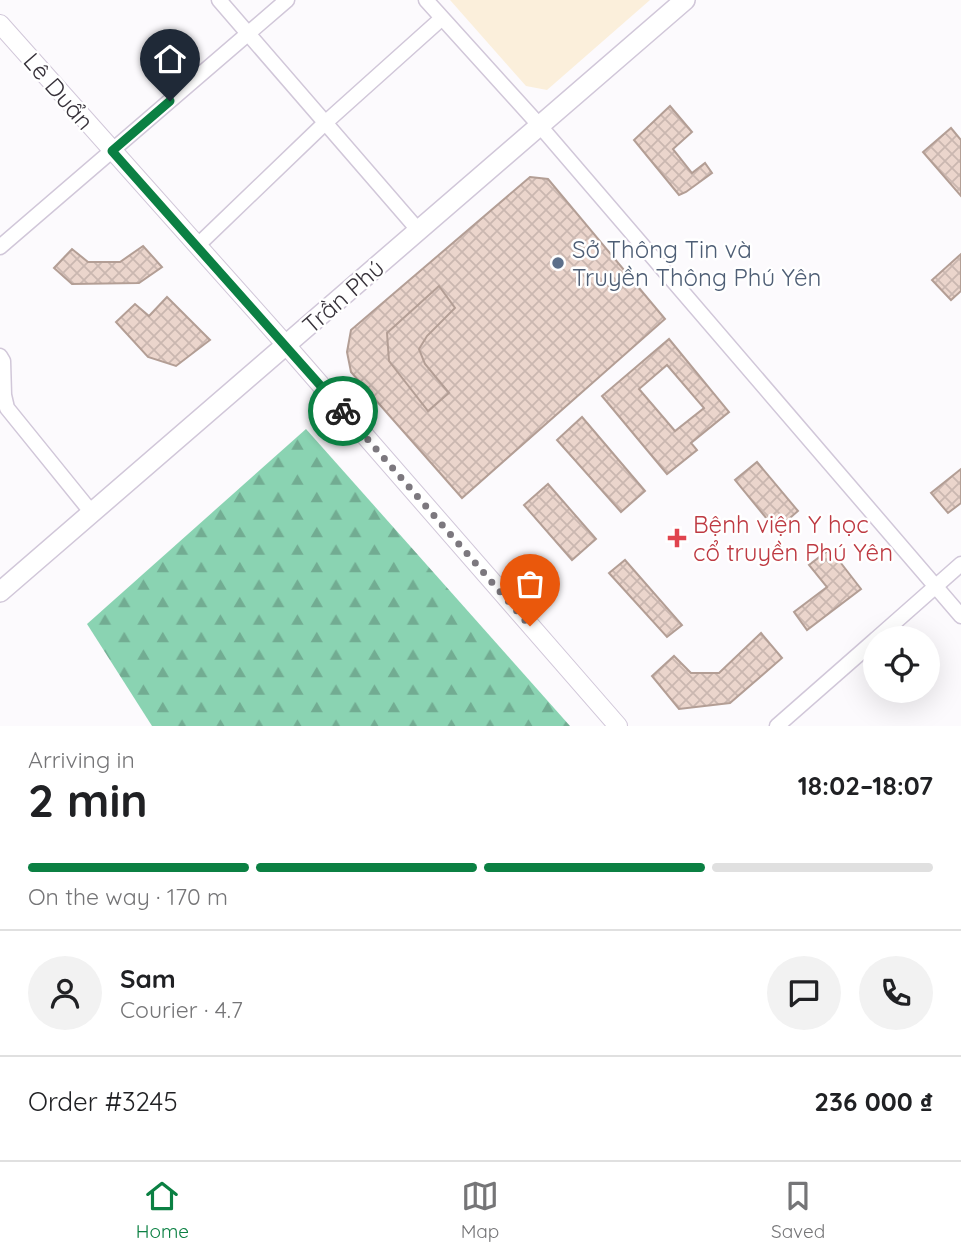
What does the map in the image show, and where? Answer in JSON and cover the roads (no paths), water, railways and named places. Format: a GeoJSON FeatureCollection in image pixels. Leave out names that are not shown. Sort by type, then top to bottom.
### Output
{"type":"FeatureCollection","features":[{"type":"Feature","properties":{"kind":"main road","name":"Trần Phú"},"geometry":{"type":"LineString","coordinates":[[0,592],[685,0]]}},
{"type":"Feature","properties":{"kind":"street"},"geometry":{"type":"LineString","coordinates":[[219,0],[419,230]]}},
{"type":"Feature","properties":{"kind":"street"},"geometry":{"type":"LineString","coordinates":[[0,247],[288,0]]}},
{"type":"Feature","properties":{"kind":"street"},"geometry":{"type":"LineString","coordinates":[[426,0],[540,126],[961,616]]}},
{"type":"Feature","properties":{"kind":"street"},"geometry":{"type":"LineString","coordinates":[[197,246],[326,122],[441,19]]}},
{"type":"Feature","properties":{"kind":"street","name":"Lê Duẩn"},"geometry":{"type":"LineString","coordinates":[[0,24],[286,345],[618,726]]}},
{"type":"Feature","properties":{"kind":"street"},"geometry":{"type":"LineString","coordinates":[[0,356],[3,360],[6,408],[92,513]]}},
{"type":"Feature","properties":{"kind":"street"},"geometry":{"type":"LineString","coordinates":[[890,626],[961,564]]}},
{"type":"Feature","properties":{"kind":"street"},"geometry":{"type":"LineString","coordinates":[[777,726],[863,650]]}},
{"type":"Feature","properties":{"kind":"place","name":"Sở Thông Tin và Truyền Thông Phú Yên"},"geometry":{"type":"Point","coordinates":[558,263]}},
{"type":"Feature","properties":{"kind":"place","name":"Bệnh viện Y học cổ truyền Phú Yên"},"geometry":{"type":"Point","coordinates":[677,538]}}]}
